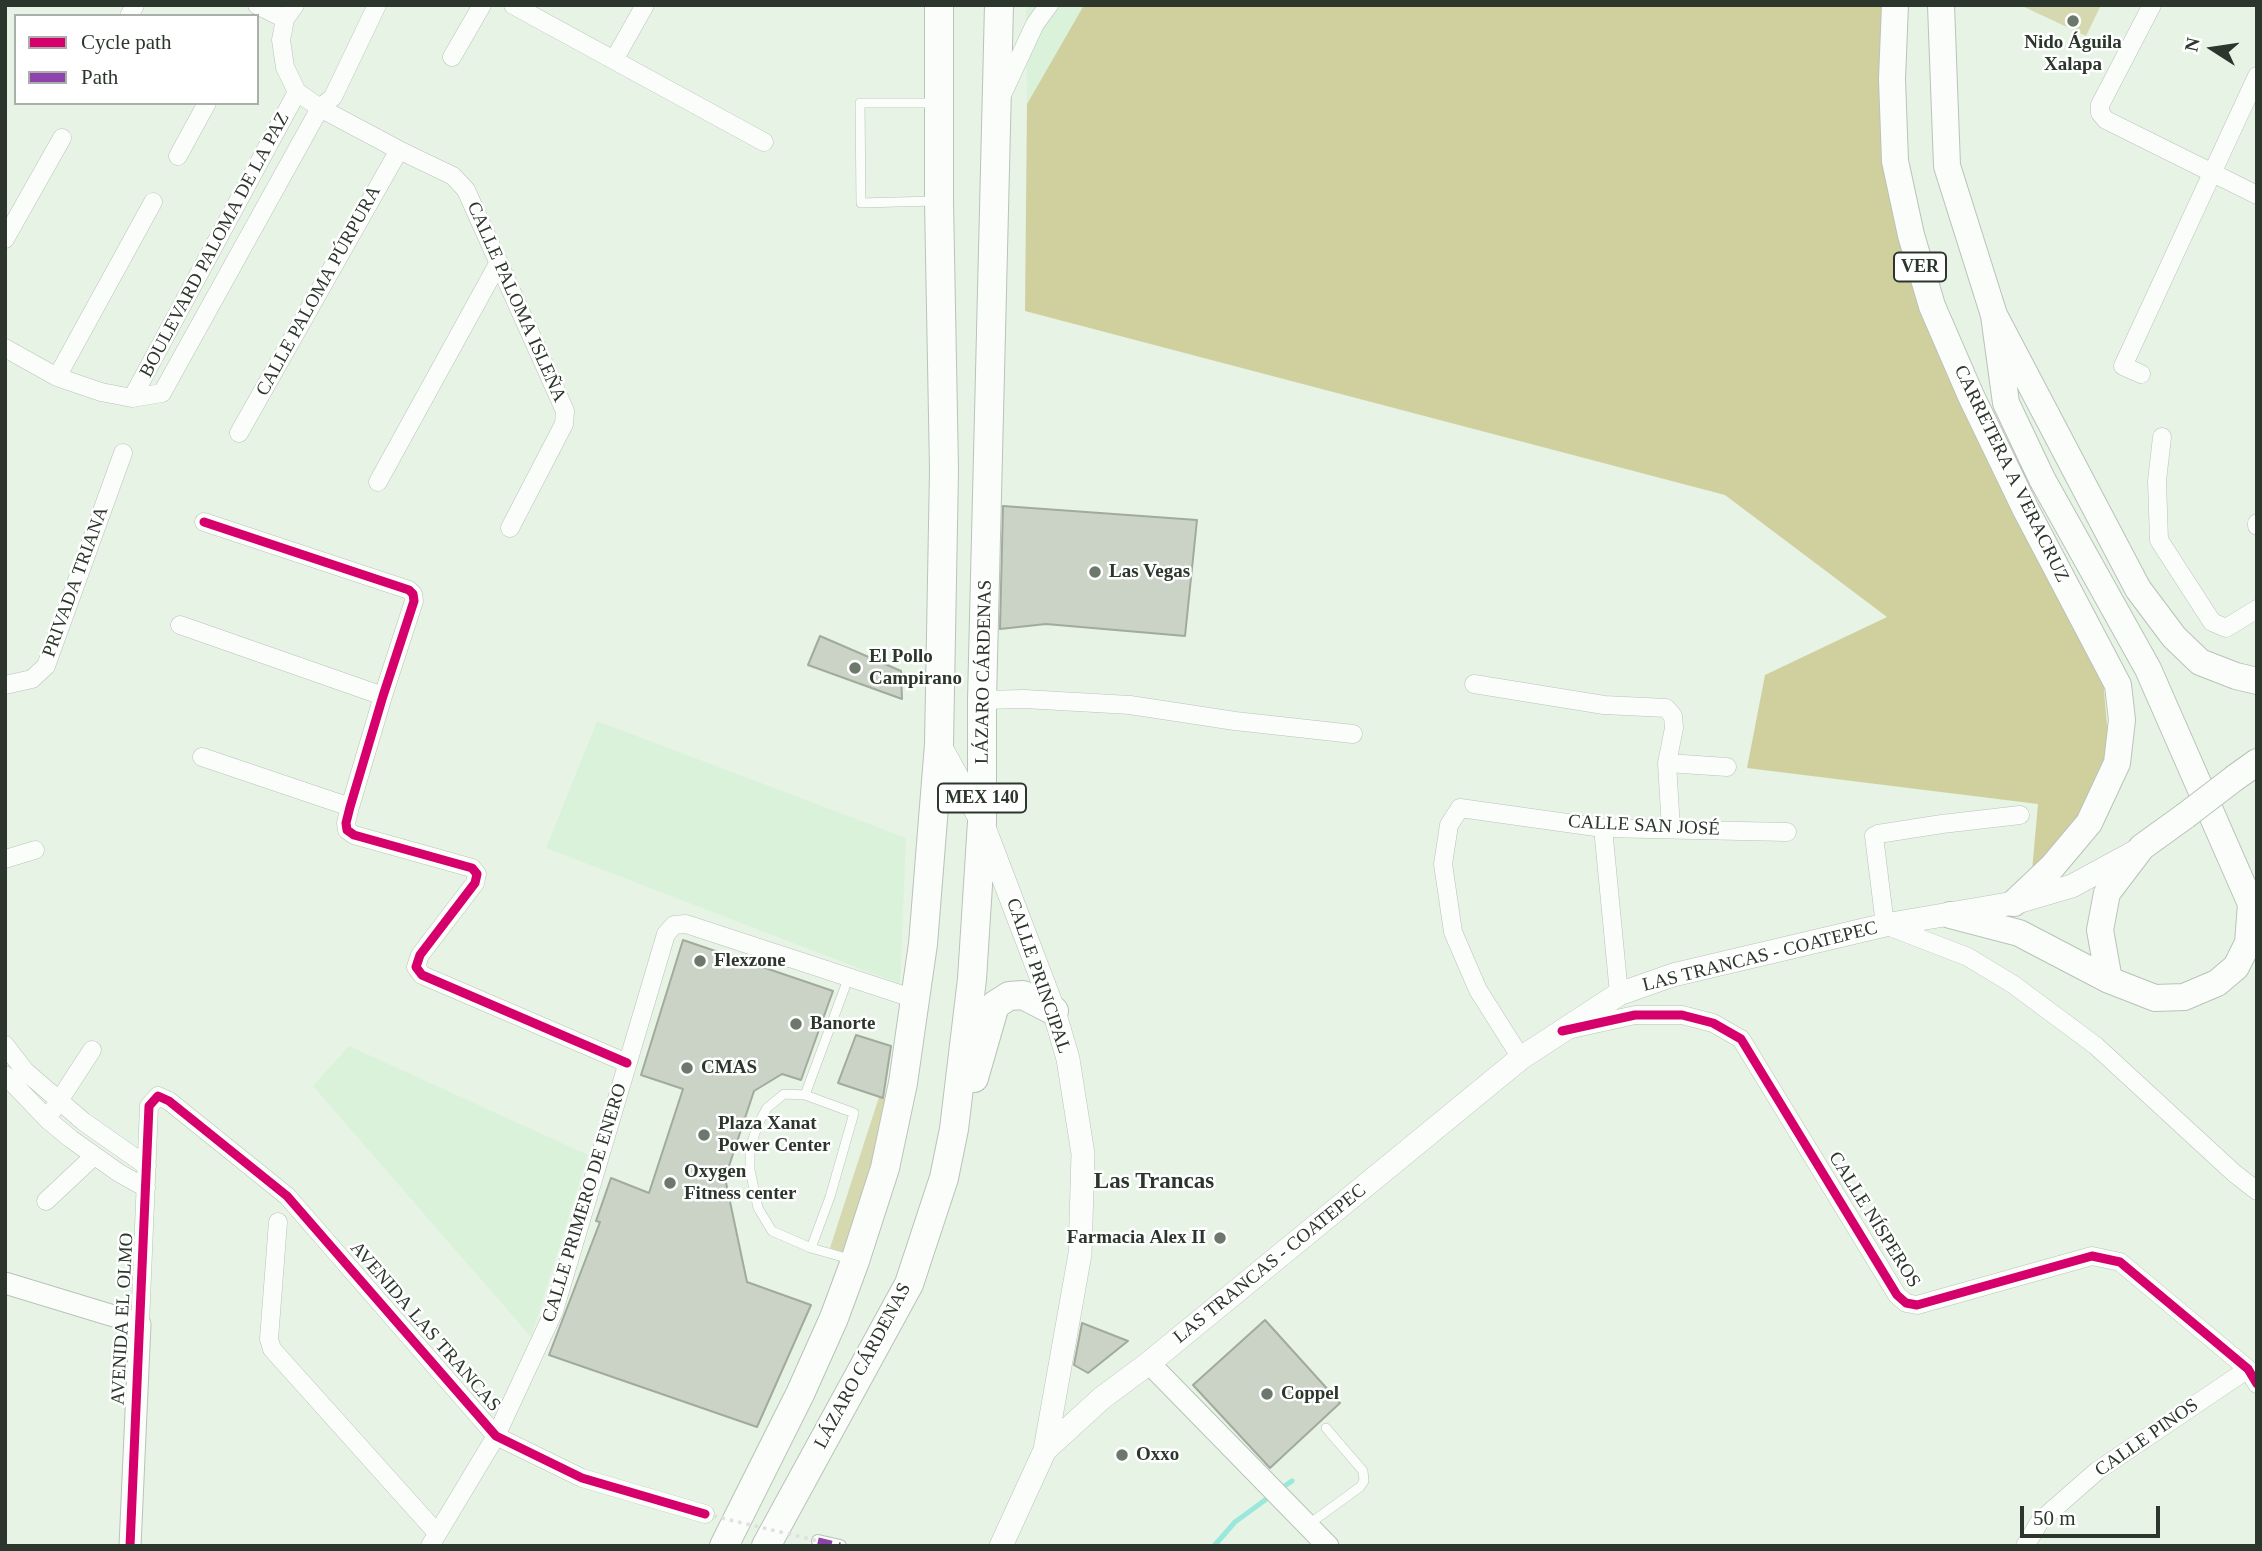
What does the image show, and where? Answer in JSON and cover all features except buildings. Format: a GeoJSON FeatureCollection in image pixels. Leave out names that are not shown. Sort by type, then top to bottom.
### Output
{"type":"FeatureCollection","features":[{"type":"Feature","properties":{"kind":"highway","name":"MEX 140"},"geometry":{"type":"LineString","coordinates":[[724,1546],[800,1394],[834,1318],[855,1261],[885,1168],[903,1083],[923,944],[939,744],[944,470],[939,201],[939,5]]}},
{"type":"Feature","properties":{"kind":"highway","name":"LÁZARO CÁRDENAS"},"geometry":{"type":"LineString","coordinates":[[767,1545],[909,1284],[944,1178],[954,1129],[972,979],[982,822],[982,700],[999,5]]}},
{"type":"Feature","properties":{"kind":"highway"},"geometry":{"type":"LineString","coordinates":[[954,1129],[966,1105],[995,1005],[1009,996],[1023,995],[1054,1011]]}},
{"type":"Feature","properties":{"kind":"main road","name":"CARRETERA A VERACRUZ"},"geometry":{"type":"LineString","coordinates":[[1895,5],[1892,79],[1895,161],[1911,234],[1932,306],[1971,396],[2026,510],[2118,685],[2122,720],[2117,763],[2089,823],[2052,867],[2014,902]]}},
{"type":"Feature","properties":{"kind":"main road","name":"VER"},"geometry":{"type":"LineString","coordinates":[[1941,5],[1947,166],[1994,315]]}},
{"type":"Feature","properties":{"kind":"main road"},"geometry":{"type":"LineString","coordinates":[[1950,915],[2019,933],[2109,980],[2155,998],[2184,997],[2217,984],[2236,967],[2248,943],[2250,904],[2148,669],[2042,479],[2006,403],[1994,315]]}},
{"type":"Feature","properties":{"kind":"main road"},"geometry":{"type":"LineString","coordinates":[[1994,315],[2138,589],[2175,637],[2200,662],[2235,676],[2257,681]]}},
{"type":"Feature","properties":{"kind":"main road"},"geometry":{"type":"LineString","coordinates":[[1971,396],[2042,479]]}},
{"type":"Feature","properties":{"kind":"main road","name":"CALLE PRINCIPAL"},"geometry":{"type":"LineString","coordinates":[[939,744],[982,822],[1054,1011],[1068,1059],[1083,1154],[1080,1254],[1045,1450],[1001,1546]]}},
{"type":"Feature","properties":{"kind":"main road","name":"LAS TRANCAS - COATEPEC"},"geometry":{"type":"LineString","coordinates":[[1045,1450],[1102,1398],[1149,1363],[1521,1058],[1619,994],[1673,975],[1885,925],[2014,902],[2072,886],[2142,847],[2247,769]]}},
{"type":"Feature","properties":{"kind":"main road"},"geometry":{"type":"LineString","coordinates":[[2109,980],[2099,930],[2107,893],[2142,847]]}},
{"type":"Feature","properties":{"kind":"street","name":"BOULEVARD PALOMA DE LA PAZ"},"geometry":{"type":"LineString","coordinates":[[132,398],[162,393],[320,108],[333,97],[377,5]]}},
{"type":"Feature","properties":{"kind":"street"},"geometry":{"type":"LineString","coordinates":[[452,57],[482,5]]}},
{"type":"Feature","properties":{"kind":"street"},"geometry":{"type":"LineString","coordinates":[[513,5],[764,142]]}},
{"type":"Feature","properties":{"kind":"street"},"geometry":{"type":"LineString","coordinates":[[614,60],[645,5]]}},
{"type":"Feature","properties":{"kind":"street"},"geometry":{"type":"LineString","coordinates":[[997,107],[1035,24],[1049,5]]}},
{"type":"Feature","properties":{"kind":"street"},"geometry":{"type":"LineString","coordinates":[[2152,5],[2100,105],[2100,113],[2106,120],[2257,195]]}},
{"type":"Feature","properties":{"kind":"street"},"geometry":{"type":"LineString","coordinates":[[257,9],[290,12]]}},
{"type":"Feature","properties":{"kind":"street","name":"BOULEVARD PALOMA DE LA PAZ"},"geometry":{"type":"LineString","coordinates":[[290,12],[281,40],[285,67],[298,92],[320,108]]}},
{"type":"Feature","properties":{"kind":"street"},"geometry":{"type":"LineString","coordinates":[[2141,374],[2123,366],[2257,76]]}},
{"type":"Feature","properties":{"kind":"street","name":"BOULEVARD PALOMA DE LA PAZ"},"geometry":{"type":"LineString","coordinates":[[132,398],[298,92]]}},
{"type":"Feature","properties":{"kind":"street"},"geometry":{"type":"LineString","coordinates":[[178,156],[206,105]]}},
{"type":"Feature","properties":{"kind":"street","name":"CALLE PALOMA ISLEÑA"},"geometry":{"type":"LineString","coordinates":[[320,108],[453,176],[466,190],[499,262],[565,411],[564,424],[510,528]]}},
{"type":"Feature","properties":{"kind":"street"},"geometry":{"type":"LineString","coordinates":[[5,239],[62,138]]}},
{"type":"Feature","properties":{"kind":"street","name":"CALLE PALOMA PÚRPURA"},"geometry":{"type":"LineString","coordinates":[[239,433],[399,150]]}},
{"type":"Feature","properties":{"kind":"street"},"geometry":{"type":"LineString","coordinates":[[57,377],[153,202]]}},
{"type":"Feature","properties":{"kind":"street"},"geometry":{"type":"LineString","coordinates":[[378,482],[499,262]]}},
{"type":"Feature","properties":{"kind":"street"},"geometry":{"type":"LineString","coordinates":[[5,348],[57,377],[101,392],[132,398]]}},
{"type":"Feature","properties":{"kind":"street"},"geometry":{"type":"LineString","coordinates":[[2162,437],[2157,481],[2159,540],[2212,622],[2226,628],[2257,610]]}},
{"type":"Feature","properties":{"kind":"street","name":"PRIVADA TRIANA"},"geometry":{"type":"LineString","coordinates":[[5,685],[32,680],[46,666],[123,453]]}},
{"type":"Feature","properties":{"kind":"street"},"geometry":{"type":"LineString","coordinates":[[204,522],[408,590],[413,594],[414,601],[350,807],[347,830],[354,835],[472,868],[477,874],[475,883],[420,955],[416,967],[422,975],[627,1063]]}},
{"type":"Feature","properties":{"kind":"street"},"geometry":{"type":"LineString","coordinates":[[180,625],[383,696]]}},
{"type":"Feature","properties":{"kind":"street"},"geometry":{"type":"LineString","coordinates":[[1474,684],[1604,705],[1666,708],[1673,716],[1674,729],[1667,764],[1671,829]]}},
{"type":"Feature","properties":{"kind":"street"},"geometry":{"type":"LineString","coordinates":[[982,700],[1024,699],[1130,705],[1234,721],[1353,734]]}},
{"type":"Feature","properties":{"kind":"street"},"geometry":{"type":"LineString","coordinates":[[202,757],[350,807]]}},
{"type":"Feature","properties":{"kind":"street"},"geometry":{"type":"LineString","coordinates":[[1667,764],[1727,767]]}},
{"type":"Feature","properties":{"kind":"street","name":"CALLE SAN JOSÉ"},"geometry":{"type":"LineString","coordinates":[[1521,1058],[1478,990],[1453,932],[1443,864],[1449,825],[1460,808],[1602,828],[1787,832]]}},
{"type":"Feature","properties":{"kind":"street"},"geometry":{"type":"LineString","coordinates":[[2020,815],[1942,824],[1874,836],[1885,925],[1968,957],[2014,985],[2096,1046],[2257,1191]]}},
{"type":"Feature","properties":{"kind":"street"},"geometry":{"type":"LineString","coordinates":[[1602,828],[1619,994]]}},
{"type":"Feature","properties":{"kind":"street"},"geometry":{"type":"LineString","coordinates":[[5,859],[36,849]]}},
{"type":"Feature","properties":{"kind":"street","name":"CALLE PRIMERO DE ENERO"},"geometry":{"type":"LineString","coordinates":[[433,1539],[496,1436],[554,1311],[602,1157],[666,934],[674,925],[686,924],[915,999]]}},
{"type":"Feature","properties":{"kind":"street","name":"CALLE NÍSPEROS"},"geometry":{"type":"LineString","coordinates":[[1562,1031],[1635,1015],[1682,1015],[1713,1023],[1741,1040],[1897,1295],[1906,1303],[1917,1305],[2092,1256],[2120,1262],[2252,1376]]}},
{"type":"Feature","properties":{"kind":"street"},"geometry":{"type":"LineString","coordinates":[[5,1045],[26,1071],[84,1122],[147,1166]]}},
{"type":"Feature","properties":{"kind":"street"},"geometry":{"type":"LineString","coordinates":[[48,1120],[92,1050]]}},
{"type":"Feature","properties":{"kind":"street"},"geometry":{"type":"LineString","coordinates":[[26,1071],[8,1083],[48,1120],[94,1156],[146,1188]]}},
{"type":"Feature","properties":{"kind":"street","name":"AVENIDA LAS TRANCAS"},"geometry":{"type":"LineString","coordinates":[[158,1096],[169,1101],[287,1195],[496,1436],[582,1478],[705,1514]]}},
{"type":"Feature","properties":{"kind":"street","name":"AVENIDA EL OLMO"},"geometry":{"type":"LineString","coordinates":[[130,1546],[149,1106],[158,1096]]}},
{"type":"Feature","properties":{"kind":"street"},"geometry":{"type":"LineString","coordinates":[[46,1200],[94,1156]]}},
{"type":"Feature","properties":{"kind":"street"},"geometry":{"type":"LineString","coordinates":[[278,1222],[269,1339],[272,1349],[433,1539]]}},
{"type":"Feature","properties":{"kind":"street"},"geometry":{"type":"LineString","coordinates":[[5,1283],[140,1324]]}},
{"type":"Feature","properties":{"kind":"street"},"geometry":{"type":"LineString","coordinates":[[1149,1363],[1328,1546]]}},
{"type":"Feature","properties":{"kind":"street","name":"CALLE PINOS"},"geometry":{"type":"LineString","coordinates":[[2025,1546],[2040,1521],[2097,1471],[2252,1376]]}},
{"type":"Feature","properties":{"kind":"street"},"geometry":{"type":"LineString","coordinates":[[818,1541],[839,1546]]}},
{"type":"Feature","properties":{"kind":"lane"},"geometry":{"type":"LineString","coordinates":[[939,103],[860,103],[860,203],[939,201]]}},
{"type":"Feature","properties":{"kind":"lane"},"geometry":{"type":"LineString","coordinates":[[805,1095],[849,979]]}},
{"type":"Feature","properties":{"kind":"lane"},"geometry":{"type":"LineString","coordinates":[[811,1248],[830,1197],[854,1113],[805,1095],[783,1094],[767,1108],[750,1148],[750,1170],[758,1208],[772,1231],[811,1248],[855,1261]]}},
{"type":"Feature","properties":{"kind":"lane"},"geometry":{"type":"LineString","coordinates":[[1308,1525],[1360,1487],[1364,1481],[1363,1471],[1326,1428]]}},
{"type":"Feature","properties":{"kind":"path"},"geometry":{"type":"LineString","coordinates":[[705,1514],[818,1541]]}},
{"type":"Feature","properties":{"kind":"shaded area"},"geometry":{"type":"Polygon","coordinates":[[[1026,5],[1084,5],[1027,104],[1026,5]]]}},
{"type":"Feature","properties":{"kind":"shaded area","name":"Nido Águila Xalapa"},"geometry":{"type":"Polygon","coordinates":[[[2020,5],[2101,5],[2086,36],[2020,5]]]}},
{"type":"Feature","properties":{"kind":"shaded area"},"geometry":{"type":"Polygon","coordinates":[[[597,721],[906,838],[900,984],[546,848],[597,721]]]}},
{"type":"Feature","properties":{"kind":"shaded area"},"geometry":{"type":"Polygon","coordinates":[[[349,1046],[588,1155],[531,1337],[313,1086],[349,1046]]]}},
{"type":"Feature","properties":{"kind":"shaded area"},"geometry":{"type":"Polygon","coordinates":[[[879,1097],[892,1101],[848,1254],[830,1248],[879,1097]]]}},
{"type":"Feature","properties":{"kind":"green space"},"geometry":{"type":"Polygon","coordinates":[[[1084,5],[1892,5],[1909,241],[2103,679],[2110,759],[2084,815],[2032,871],[2038,804],[1747,768],[1765,675],[1887,617],[1725,495],[1025,311],[1027,104],[1084,5]]]}},
{"type":"Feature","properties":{"kind":"waterway"},"geometry":{"type":"LineString","coordinates":[[1280,1489],[1292,1481]]}},
{"type":"Feature","properties":{"kind":"waterway"},"geometry":{"type":"LineString","coordinates":[[1214,1546],[1235,1522],[1272,1495]]}},
{"type":"Feature","properties":{"kind":"marked path"},"geometry":{"type":"LineString","coordinates":[[818,1541],[840,1546]]}},
{"type":"Feature","properties":{"kind":"cycle path"},"geometry":{"type":"LineString","coordinates":[[204,522],[409,590],[413,594],[414,601],[350,807],[347,830],[354,835],[472,868],[477,874],[475,883],[420,955],[416,967],[422,975],[627,1063]]}},
{"type":"Feature","properties":{"kind":"cycle path"},"geometry":{"type":"LineString","coordinates":[[1562,1031],[1635,1015],[1682,1015],[1713,1023],[1741,1039],[1897,1295],[1906,1303],[1917,1305],[2092,1256],[2120,1262],[2248,1369],[2257,1384]]}},
{"type":"Feature","properties":{"kind":"cycle path"},"geometry":{"type":"LineString","coordinates":[[130,1546],[149,1106],[158,1096],[169,1101],[287,1196],[496,1436],[582,1478],[705,1514]]}},
{"type":"Feature","properties":{"kind":"place","name":"Nido Águila Xalapa"},"geometry":{"type":"Point","coordinates":[2073,21]}},
{"type":"Feature","properties":{"kind":"place","name":"Las Vegas"},"geometry":{"type":"Point","coordinates":[1095,572]}},
{"type":"Feature","properties":{"kind":"place","name":"El Pollo Campirano"},"geometry":{"type":"Point","coordinates":[855,668]}},
{"type":"Feature","properties":{"kind":"place","name":"Flexzone"},"geometry":{"type":"Point","coordinates":[700,961]}},
{"type":"Feature","properties":{"kind":"place","name":"Banorte"},"geometry":{"type":"Point","coordinates":[796,1024]}},
{"type":"Feature","properties":{"kind":"place","name":"CMAS"},"geometry":{"type":"Point","coordinates":[687,1068]}},
{"type":"Feature","properties":{"kind":"place","name":"Plaza Xanat Power Center"},"geometry":{"type":"Point","coordinates":[704,1135]}},
{"type":"Feature","properties":{"kind":"place","name":"Oxygen Fitness center"},"geometry":{"type":"Point","coordinates":[670,1183]}},
{"type":"Feature","properties":{"kind":"place","name":"Farmacia Alex II"},"geometry":{"type":"Point","coordinates":[1220,1238]}},
{"type":"Feature","properties":{"kind":"place","name":"Coppel"},"geometry":{"type":"Point","coordinates":[1267,1394]}},
{"type":"Feature","properties":{"kind":"place","name":"Oxxo"},"geometry":{"type":"Point","coordinates":[1122,1455]}},
{"type":"Feature","properties":{"kind":"district","name":"Las Trancas"},"geometry":{"type":"Point","coordinates":[1154,1182]}}]}
